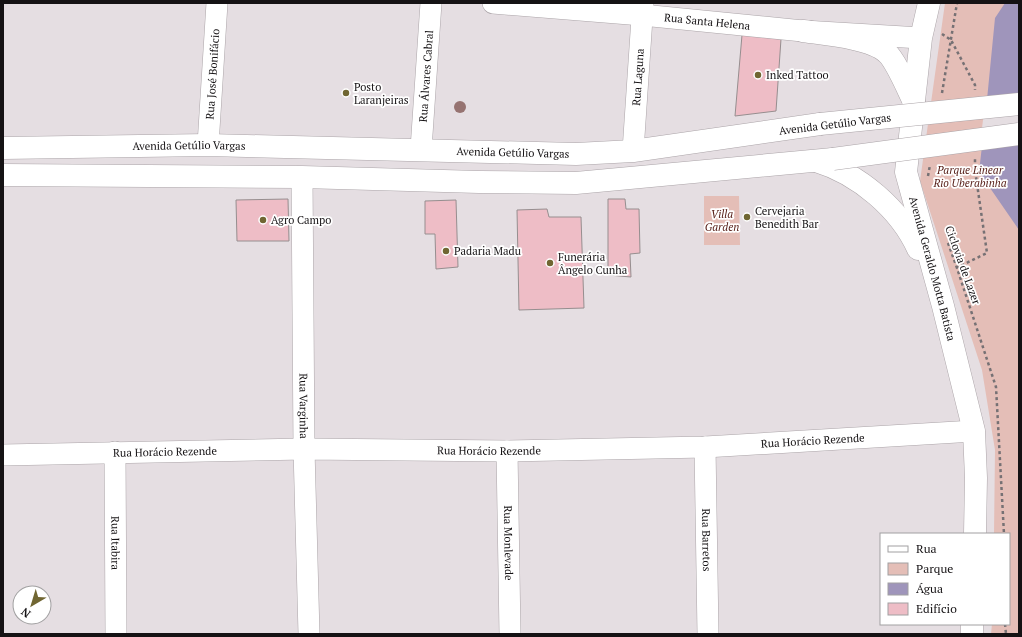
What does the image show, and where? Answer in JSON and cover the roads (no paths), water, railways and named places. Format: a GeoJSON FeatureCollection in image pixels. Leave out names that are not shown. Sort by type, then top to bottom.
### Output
{"type":"FeatureCollection","features":[{"type":"Feature","properties":{"kind":"main road","name":"Avenida Geraldo Motta Batista"},"geometry":{"type":"LineString","coordinates":[[929,3],[921,38],[906,172],[974,431],[976,478],[975,533]]}},
{"type":"Feature","properties":{"kind":"main road"},"geometry":{"type":"LineString","coordinates":[[803,31],[853,39],[881,48],[888,54],[914,102]]}},
{"type":"Feature","properties":{"kind":"main road","name":"Avenida Getúlio Vargas"},"geometry":{"type":"LineString","coordinates":[[3,148],[208,145],[421,149],[576,154],[633,151],[820,124],[1019,104]]}},
{"type":"Feature","properties":{"kind":"main road"},"geometry":{"type":"LineString","coordinates":[[3,175],[302,177],[576,183],[825,160],[1019,134]]}},
{"type":"Feature","properties":{"kind":"main road"},"geometry":{"type":"LineString","coordinates":[[60,146],[63,176]]}},
{"type":"Feature","properties":{"kind":"main road"},"geometry":{"type":"LineString","coordinates":[[576,154],[576,183]]}},
{"type":"Feature","properties":{"kind":"main road"},"geometry":{"type":"LineString","coordinates":[[825,160],[829,165],[862,184],[899,216],[916,245],[936,285]]}},
{"type":"Feature","properties":{"kind":"street","name":"Rua José Bonifácio"},"geometry":{"type":"LineString","coordinates":[[208,145],[217,3]]}},
{"type":"Feature","properties":{"kind":"street","name":"Rua Álvares Cabral"},"geometry":{"type":"LineString","coordinates":[[421,149],[432,3]]}},
{"type":"Feature","properties":{"kind":"street","name":"Rua Santa Helena"},"geometry":{"type":"LineString","coordinates":[[493,3],[643,9],[803,31],[921,38]]}},
{"type":"Feature","properties":{"kind":"street","name":"Rua Laguna"},"geometry":{"type":"LineString","coordinates":[[633,151],[643,9]]}},
{"type":"Feature","properties":{"kind":"street","name":"Rua Varginha"},"geometry":{"type":"LineString","coordinates":[[302,177],[304,449],[309,634]]}},
{"type":"Feature","properties":{"kind":"street","name":"Rua Horácio Rezende"},"geometry":{"type":"LineString","coordinates":[[3,455],[304,449],[507,451],[705,447],[974,431]]}},
{"type":"Feature","properties":{"kind":"street","name":"Rua Barretos"},"geometry":{"type":"LineString","coordinates":[[705,447],[708,634]]}},
{"type":"Feature","properties":{"kind":"street","name":"Rua Monlevade"},"geometry":{"type":"LineString","coordinates":[[507,451],[510,634]]}},
{"type":"Feature","properties":{"kind":"street","name":"Rua Itabira"},"geometry":{"type":"LineString","coordinates":[[115,452],[116,634]]}},
{"type":"Feature","properties":{"kind":"water"},"geometry":{"type":"Polygon","coordinates":[[[1005,3],[1019,3],[1019,230],[979,172],[995,18],[1005,3]]]}},
{"type":"Feature","properties":{"kind":"place","name":"Inked Tattoo"},"geometry":{"type":"Point","coordinates":[758,75]}},
{"type":"Feature","properties":{"kind":"place","name":"Posto Laranjeiras"},"geometry":{"type":"Point","coordinates":[346,93]}},
{"type":"Feature","properties":{"kind":"place","name":"Cervejaria Benedith Bar"},"geometry":{"type":"Point","coordinates":[747,217]}},
{"type":"Feature","properties":{"kind":"place","name":"Agro Campo"},"geometry":{"type":"Point","coordinates":[263,220]}},
{"type":"Feature","properties":{"kind":"place","name":"Padaria Madu"},"geometry":{"type":"Point","coordinates":[446,251]}},
{"type":"Feature","properties":{"kind":"place","name":"Funerária Ângelo Cunha"},"geometry":{"type":"Point","coordinates":[550,263]}},
{"type":"Feature","properties":{"kind":"park label","name":"Parque Linear Rio Uberabinha"},"geometry":{"type":"Point","coordinates":[970,176]}},
{"type":"Feature","properties":{"kind":"park label","name":"Villa Garden"},"geometry":{"type":"Point","coordinates":[722,220]}}]}
